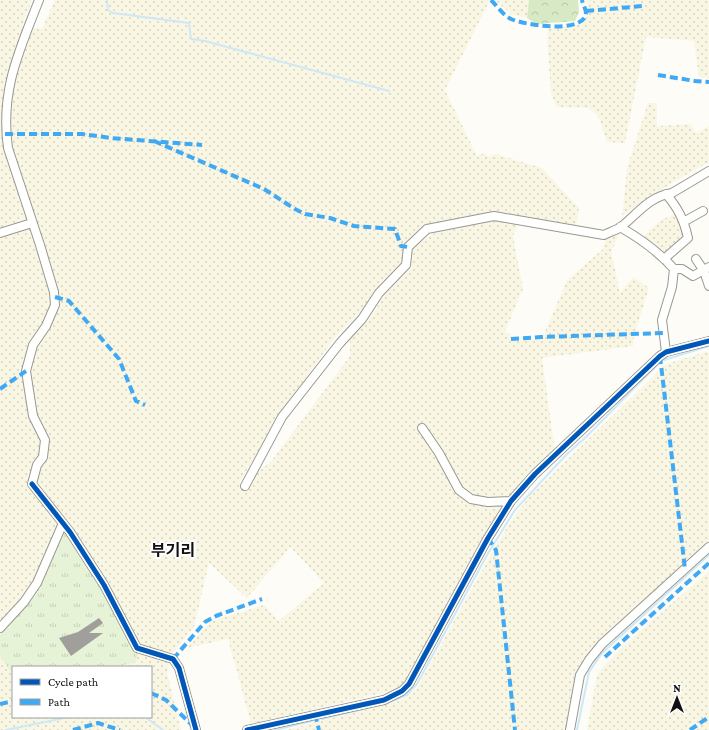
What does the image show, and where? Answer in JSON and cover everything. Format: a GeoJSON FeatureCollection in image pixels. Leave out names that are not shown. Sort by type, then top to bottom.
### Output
{"type":"FeatureCollection","features":[{"type":"Feature","properties":{"kind":"street"},"geometry":{"type":"LineString","coordinates":[[39,0],[14,64],[5,95],[5,134],[8,148],[54,292],[55,305],[46,326],[34,345],[26,371],[34,416],[45,440],[43,457],[37,464],[32,484],[63,523],[104,585],[137,648],[173,659],[179,668],[196,730]]}},
{"type":"Feature","properties":{"kind":"street"},"geometry":{"type":"LineString","coordinates":[[245,486],[282,417],[340,343],[362,320],[379,293],[406,266],[408,247],[427,229],[494,216],[604,235],[620,227],[643,205],[666,194],[672,193],[709,171]]}},
{"type":"Feature","properties":{"kind":"street"},"geometry":{"type":"LineString","coordinates":[[664,259],[688,238],[685,221],[677,207],[666,194]]}},
{"type":"Feature","properties":{"kind":"street"},"geometry":{"type":"LineString","coordinates":[[685,221],[703,211]]}},
{"type":"Feature","properties":{"kind":"street"},"geometry":{"type":"LineString","coordinates":[[0,234],[32,223]]}},
{"type":"Feature","properties":{"kind":"street"},"geometry":{"type":"LineString","coordinates":[[620,227],[642,240],[674,269],[682,269],[693,276],[706,269]]}},
{"type":"Feature","properties":{"kind":"street"},"geometry":{"type":"LineString","coordinates":[[696,259],[706,269],[709,286]]}},
{"type":"Feature","properties":{"kind":"street"},"geometry":{"type":"LineString","coordinates":[[666,352],[662,320],[672,287],[674,269]]}},
{"type":"Feature","properties":{"kind":"street"},"geometry":{"type":"LineString","coordinates":[[247,730],[384,700],[402,691],[409,684],[488,538],[511,501],[535,474],[636,377],[666,352],[709,341]]}},
{"type":"Feature","properties":{"kind":"street"},"geometry":{"type":"LineString","coordinates":[[422,428],[439,453],[459,490],[471,499],[488,502],[511,501]]}},
{"type":"Feature","properties":{"kind":"street"},"geometry":{"type":"LineString","coordinates":[[0,628],[24,602],[37,583],[63,523]]}},
{"type":"Feature","properties":{"kind":"street"},"geometry":{"type":"LineString","coordinates":[[570,730],[580,675],[589,660],[602,644],[709,547]]}},
{"type":"Feature","properties":{"kind":"shaded area"},"geometry":{"type":"Polygon","coordinates":[[[0,0],[32,0],[22,26],[42,29],[55,0],[490,0],[445,90],[477,156],[485,153],[488,157],[496,154],[542,168],[579,208],[576,226],[497,212],[424,227],[406,242],[402,264],[381,282],[363,309],[336,336],[302,383],[283,410],[238,485],[270,463],[350,356],[350,338],[368,321],[387,292],[411,269],[413,247],[435,233],[497,220],[518,224],[513,236],[523,289],[505,331],[518,341],[542,339],[567,280],[603,249],[606,237],[620,234],[611,251],[620,293],[633,277],[649,288],[634,336],[633,346],[542,358],[555,451],[526,476],[503,509],[408,681],[400,689],[251,724],[228,639],[187,648],[211,621],[264,605],[279,621],[324,583],[290,547],[247,598],[209,563],[194,627],[171,655],[167,672],[181,730],[0,730],[0,0]]]}},
{"type":"Feature","properties":{"kind":"shaded area"},"geometry":{"type":"Polygon","coordinates":[[[495,0],[529,0],[527,18],[512,15],[495,0]]]}},
{"type":"Feature","properties":{"kind":"shaded area"},"geometry":{"type":"Polygon","coordinates":[[[587,0],[709,0],[709,78],[699,77],[694,41],[646,37],[625,143],[607,142],[598,116],[589,108],[556,107],[551,93],[547,36],[549,29],[581,24],[588,15],[587,0]]]}},
{"type":"Feature","properties":{"kind":"shaded area"},"geometry":{"type":"Polygon","coordinates":[[[648,103],[657,103],[657,126],[691,124],[696,133],[709,126],[709,162],[670,184],[622,216],[627,168],[648,103]]]}},
{"type":"Feature","properties":{"kind":"shaded area"},"geometry":{"type":"Polygon","coordinates":[[[675,214],[679,216],[684,238],[665,253],[643,236],[661,220],[675,214]]]}},
{"type":"Feature","properties":{"kind":"shaded area"},"geometry":{"type":"Polygon","coordinates":[[[709,351],[709,543],[599,645],[581,665],[573,689],[566,730],[285,730],[399,701],[408,696],[417,688],[492,552],[513,518],[530,496],[666,364],[709,351]]]}},
{"type":"Feature","properties":{"kind":"shaded area"},"geometry":{"type":"Polygon","coordinates":[[[709,571],[709,730],[587,730],[597,675],[623,646],[709,571]]]}},
{"type":"Feature","properties":{"kind":"green space"},"geometry":{"type":"Polygon","coordinates":[[[529,0],[578,0],[579,12],[575,21],[536,24],[527,18],[529,0]]]}},
{"type":"Feature","properties":{"kind":"green space"},"geometry":{"type":"Polygon","coordinates":[[[65,532],[70,533],[137,652],[136,662],[120,666],[12,666],[12,674],[0,656],[0,634],[40,590],[65,532]]]}},
{"type":"Feature","properties":{"kind":"building"},"geometry":{"type":"Polygon","coordinates":[[[99,618],[103,623],[89,633],[103,633],[71,656],[59,638],[78,632],[99,618]]]}},
{"type":"Feature","properties":{"kind":"waterway"},"geometry":{"type":"LineString","coordinates":[[107,0],[108,10],[113,13],[189,23],[191,39],[205,41],[389,91]]}},
{"type":"Feature","properties":{"kind":"waterway"},"geometry":{"type":"LineString","coordinates":[[664,360],[709,346]]}},
{"type":"Feature","properties":{"kind":"waterway"},"geometry":{"type":"LineString","coordinates":[[385,704],[407,695],[417,684],[487,555],[515,510],[566,455],[586,437],[659,363]]}},
{"type":"Feature","properties":{"kind":"waterway"},"geometry":{"type":"LineString","coordinates":[[577,730],[589,672],[602,653],[709,555]]}},
{"type":"Feature","properties":{"kind":"waterway"},"geometry":{"type":"LineString","coordinates":[[322,719],[371,707]]}},
{"type":"Feature","properties":{"kind":"waterway"},"geometry":{"type":"LineString","coordinates":[[6,730],[64,718]]}},
{"type":"Feature","properties":{"kind":"waterway"},"geometry":{"type":"LineString","coordinates":[[146,718],[163,730]]}},
{"type":"Feature","properties":{"kind":"waterway"},"geometry":{"type":"LineString","coordinates":[[275,730],[312,721]]}},
{"type":"Feature","properties":{"kind":"marked path"},"geometry":{"type":"LineString","coordinates":[[491,0],[508,18],[527,23],[550,26],[572,25],[580,22],[586,15],[582,0]]}},
{"type":"Feature","properties":{"kind":"marked path"},"geometry":{"type":"LineString","coordinates":[[586,11],[643,6]]}},
{"type":"Feature","properties":{"kind":"marked path"},"geometry":{"type":"LineString","coordinates":[[658,75],[709,82]]}},
{"type":"Feature","properties":{"kind":"marked path"},"geometry":{"type":"LineString","coordinates":[[5,134],[82,134],[111,138],[202,145]]}},
{"type":"Feature","properties":{"kind":"marked path"},"geometry":{"type":"LineString","coordinates":[[154,141],[264,189],[305,214],[330,218],[354,226],[395,229],[401,246],[408,247]]}},
{"type":"Feature","properties":{"kind":"marked path"},"geometry":{"type":"LineString","coordinates":[[55,297],[69,301],[119,359],[136,401],[145,405]]}},
{"type":"Feature","properties":{"kind":"marked path"},"geometry":{"type":"LineString","coordinates":[[511,339],[663,333]]}},
{"type":"Feature","properties":{"kind":"marked path"},"geometry":{"type":"LineString","coordinates":[[660,356],[685,569]]}},
{"type":"Feature","properties":{"kind":"marked path"},"geometry":{"type":"LineString","coordinates":[[0,389],[26,371]]}},
{"type":"Feature","properties":{"kind":"marked path"},"geometry":{"type":"LineString","coordinates":[[488,538],[496,550],[515,730]]}},
{"type":"Feature","properties":{"kind":"marked path"},"geometry":{"type":"LineString","coordinates":[[605,657],[709,563]]}},
{"type":"Feature","properties":{"kind":"marked path"},"geometry":{"type":"LineString","coordinates":[[173,659],[205,622],[216,616],[262,599]]}},
{"type":"Feature","properties":{"kind":"marked path"},"geometry":{"type":"LineString","coordinates":[[152,693],[166,700],[194,727]]}},
{"type":"Feature","properties":{"kind":"marked path"},"geometry":{"type":"LineString","coordinates":[[0,704],[12,701]]}},
{"type":"Feature","properties":{"kind":"marked path"},"geometry":{"type":"LineString","coordinates":[[315,714],[319,730]]}},
{"type":"Feature","properties":{"kind":"marked path"},"geometry":{"type":"LineString","coordinates":[[690,730],[709,717]]}},
{"type":"Feature","properties":{"kind":"marked path"},"geometry":{"type":"LineString","coordinates":[[73,730],[98,723],[120,730]]}},
{"type":"Feature","properties":{"kind":"cycle path"},"geometry":{"type":"LineString","coordinates":[[247,730],[384,700],[402,691],[409,684],[488,538],[511,501],[535,474],[660,356],[666,352],[709,341]]}},
{"type":"Feature","properties":{"kind":"cycle path"},"geometry":{"type":"LineString","coordinates":[[32,484],[70,532],[104,585],[137,648],[173,659],[179,668],[196,730]]}},
{"type":"Feature","properties":{"kind":"district","name":"부기리"},"geometry":{"type":"Point","coordinates":[173,550]}}]}
